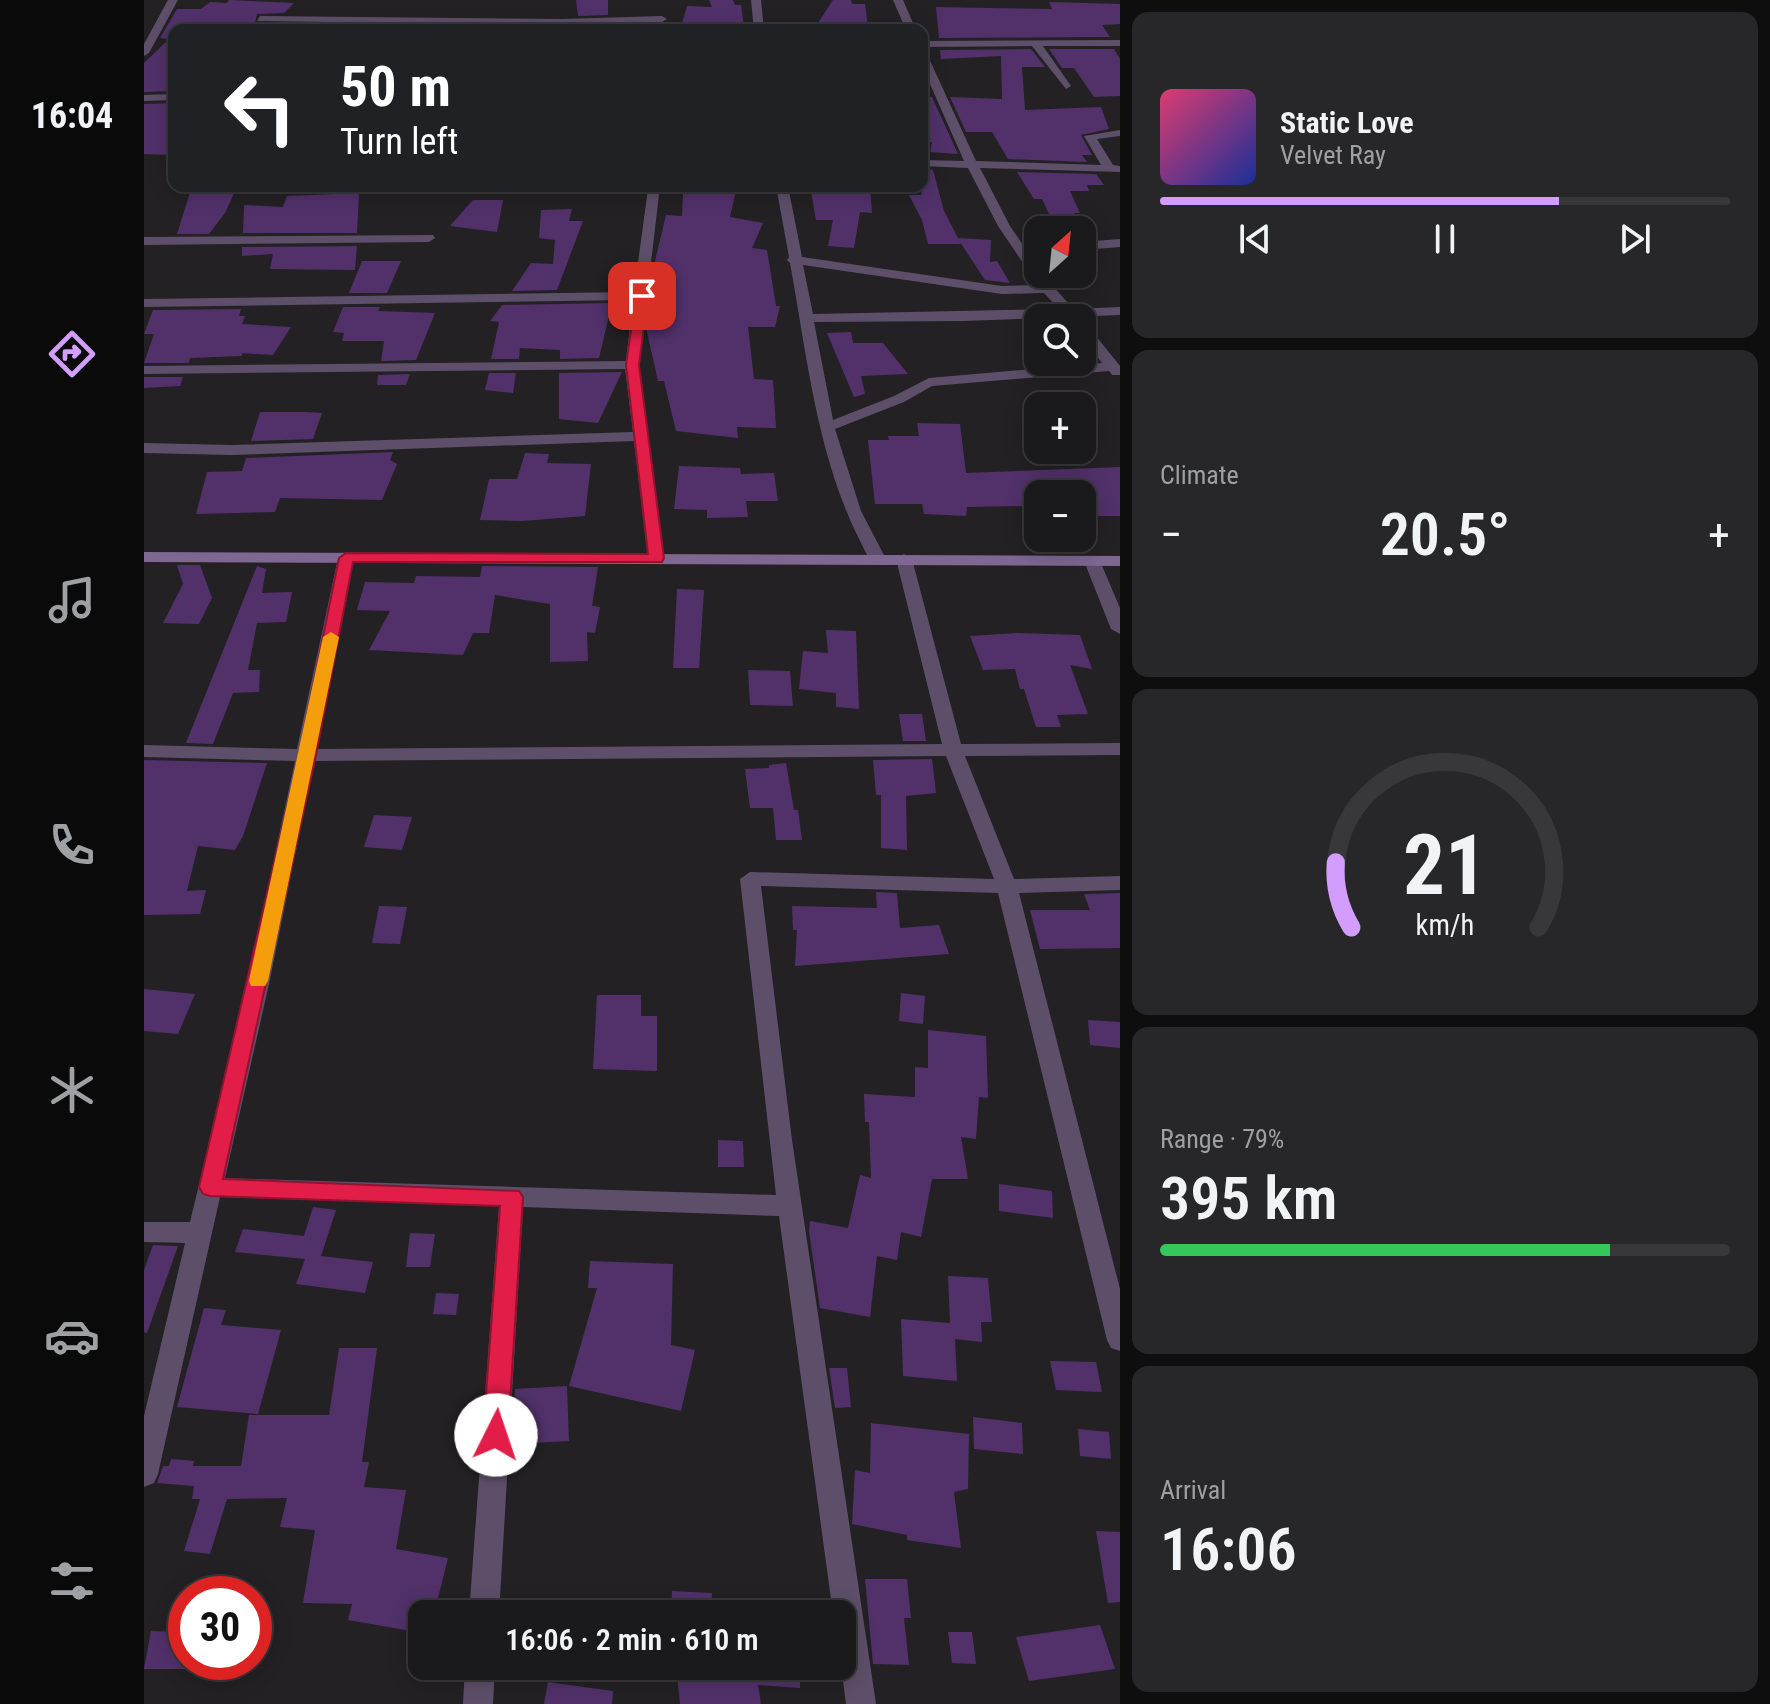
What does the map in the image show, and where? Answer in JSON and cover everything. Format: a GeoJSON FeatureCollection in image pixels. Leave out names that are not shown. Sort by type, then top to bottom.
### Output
{"type":"FeatureCollection","features":[{"type":"Feature","properties":{"kind":"main road"},"geometry":{"type":"LineString","coordinates":[[144,557],[1120,561]]}},
{"type":"Feature","properties":{"kind":"street"},"geometry":{"type":"LineString","coordinates":[[144,53],[173,0]]}},
{"type":"Feature","properties":{"kind":"street"},"geometry":{"type":"LineString","coordinates":[[756,0],[758,24]]}},
{"type":"Feature","properties":{"kind":"street"},"geometry":{"type":"LineString","coordinates":[[898,0],[908,24]]}},
{"type":"Feature","properties":{"kind":"street"},"geometry":{"type":"LineString","coordinates":[[257,24],[262,14],[521,24]]}},
{"type":"Feature","properties":{"kind":"street"},"geometry":{"type":"LineString","coordinates":[[589,24],[661,19]]}},
{"type":"Feature","properties":{"kind":"street"},"geometry":{"type":"LineString","coordinates":[[1035,43],[1066,86]]}},
{"type":"Feature","properties":{"kind":"street"},"geometry":{"type":"LineString","coordinates":[[928,44],[1120,43]]}},
{"type":"Feature","properties":{"kind":"street"},"geometry":{"type":"LineString","coordinates":[[928,67],[972,164],[1024,242]]}},
{"type":"Feature","properties":{"kind":"street"},"geometry":{"type":"LineString","coordinates":[[144,98],[168,97]]}},
{"type":"Feature","properties":{"kind":"street"},"geometry":{"type":"LineString","coordinates":[[1114,169],[1090,136],[1120,133]]}},
{"type":"Feature","properties":{"kind":"street"},"geometry":{"type":"LineString","coordinates":[[928,163],[1114,169]]}},
{"type":"Feature","properties":{"kind":"street"},"geometry":{"type":"LineString","coordinates":[[653,192],[632,365],[656,558]]}},
{"type":"Feature","properties":{"kind":"street"},"geometry":{"type":"LineString","coordinates":[[783,192],[793,260],[827,427],[853,511],[878,559]]}},
{"type":"Feature","properties":{"kind":"street"},"geometry":{"type":"LineString","coordinates":[[144,241],[429,238]]}},
{"type":"Feature","properties":{"kind":"street"},"geometry":{"type":"LineString","coordinates":[[1096,245],[1120,243]]}},
{"type":"Feature","properties":{"kind":"street"},"geometry":{"type":"LineString","coordinates":[[793,260],[1002,290],[1047,289],[1057,304]]}},
{"type":"Feature","properties":{"kind":"street"},"geometry":{"type":"LineString","coordinates":[[145,304],[642,296]]}},
{"type":"Feature","properties":{"kind":"street"},"geometry":{"type":"LineString","coordinates":[[1096,313],[1120,311]]}},
{"type":"Feature","properties":{"kind":"street"},"geometry":{"type":"LineString","coordinates":[[807,318],[1024,316]]}},
{"type":"Feature","properties":{"kind":"street"},"geometry":{"type":"LineString","coordinates":[[1096,346],[1116,371]]}},
{"type":"Feature","properties":{"kind":"street"},"geometry":{"type":"LineString","coordinates":[[144,370],[632,365]]}},
{"type":"Feature","properties":{"kind":"street"},"geometry":{"type":"LineString","coordinates":[[827,427],[889,403],[929,382],[1116,371]]}},
{"type":"Feature","properties":{"kind":"street"},"geometry":{"type":"LineString","coordinates":[[144,448],[232,450],[641,436]]}},
{"type":"Feature","properties":{"kind":"street"},"geometry":{"type":"LineString","coordinates":[[145,1466],[308,755],[346,558]]}},
{"type":"Feature","properties":{"kind":"street"},"geometry":{"type":"LineString","coordinates":[[904,559],[953,749],[1007,886],[1120,1340]]}},
{"type":"Feature","properties":{"kind":"street"},"geometry":{"type":"LineString","coordinates":[[1092,561],[1120,629]]}},
{"type":"Feature","properties":{"kind":"street"},"geometry":{"type":"LineString","coordinates":[[144,751],[308,755],[1120,749]]}},
{"type":"Feature","properties":{"kind":"street"},"geometry":{"type":"LineString","coordinates":[[861,1704],[790,1206],[750,879],[1007,886],[1120,883]]}},
{"type":"Feature","properties":{"kind":"street"},"geometry":{"type":"LineString","coordinates":[[210,1187],[790,1206]]}},
{"type":"Feature","properties":{"kind":"street"},"geometry":{"type":"LineString","coordinates":[[485,1600],[512,1197]]}},
{"type":"Feature","properties":{"kind":"street"},"geometry":{"type":"LineString","coordinates":[[144,1232],[200,1233]]}},
{"type":"Feature","properties":{"kind":"street"},"geometry":{"type":"LineString","coordinates":[[478,1704],[479,1680]]}},
{"type":"Feature","properties":{"kind":"building"},"geometry":{"type":"Polygon","coordinates":[[[229,0],[294,3],[284,13],[257,14],[255,23],[274,24],[168,24],[177,9],[201,9],[210,2],[227,3],[229,0]]]}},
{"type":"Feature","properties":{"kind":"building"},"geometry":{"type":"Polygon","coordinates":[[[576,0],[608,0],[608,15],[578,16],[576,0]]]}},
{"type":"Feature","properties":{"kind":"building"},"geometry":{"type":"Polygon","coordinates":[[[709,0],[733,0],[735,5],[741,5],[743,24],[682,24],[687,6],[712,7],[709,0]]]}},
{"type":"Feature","properties":{"kind":"building"},"geometry":{"type":"Polygon","coordinates":[[[833,0],[865,4],[868,24],[818,23],[833,0]]]}},
{"type":"Feature","properties":{"kind":"building"},"geometry":{"type":"Polygon","coordinates":[[[1049,2],[1120,4],[1120,24],[1102,25],[1110,37],[939,38],[936,7],[1052,9],[1049,2]]]}},
{"type":"Feature","properties":{"kind":"building"},"geometry":{"type":"Polygon","coordinates":[[[168,24],[168,39],[160,38],[168,24]]]}},
{"type":"Feature","properties":{"kind":"building"},"geometry":{"type":"Polygon","coordinates":[[[168,40],[168,91],[144,92],[144,63],[168,40]]]}},
{"type":"Feature","properties":{"kind":"building"},"geometry":{"type":"Polygon","coordinates":[[[1031,49],[1045,67],[1022,67],[1025,110],[1101,107],[1109,129],[1081,135],[1092,155],[1082,155],[1087,162],[1008,159],[992,132],[966,132],[950,97],[1002,99],[1001,56],[941,59],[940,50],[1031,49]]]}},
{"type":"Feature","properties":{"kind":"building"},"geometry":{"type":"Polygon","coordinates":[[[1049,49],[1114,49],[1120,59],[1120,96],[1094,97],[1074,68],[1062,68],[1049,49]]]}},
{"type":"Feature","properties":{"kind":"building"},"geometry":{"type":"Polygon","coordinates":[[[928,97],[932,97],[958,154],[930,152],[932,142],[928,142],[928,97]]]}},
{"type":"Feature","properties":{"kind":"building"},"geometry":{"type":"Polygon","coordinates":[[[168,103],[168,155],[144,154],[144,104],[168,103]]]}},
{"type":"Feature","properties":{"kind":"building"},"geometry":{"type":"Polygon","coordinates":[[[928,169],[933,170],[944,211],[958,238],[991,240],[990,262],[997,261],[1010,283],[985,280],[958,239],[961,244],[928,244],[922,220],[909,195],[921,195],[922,192],[928,192],[928,169]]]}},
{"type":"Feature","properties":{"kind":"building"},"geometry":{"type":"Polygon","coordinates":[[[1017,172],[1096,174],[1104,185],[1087,185],[1089,191],[1070,191],[1080,213],[1074,213],[1075,216],[1050,216],[1042,199],[1034,199],[1017,172]]]}},
{"type":"Feature","properties":{"kind":"building"},"geometry":{"type":"Polygon","coordinates":[[[190,192],[235,192],[225,213],[209,234],[177,234],[190,192]]]}},
{"type":"Feature","properties":{"kind":"building"},"geometry":{"type":"Polygon","coordinates":[[[736,192],[730,217],[763,223],[752,248],[767,250],[776,306],[780,306],[775,327],[748,327],[754,379],[773,380],[776,428],[737,427],[738,438],[676,431],[664,381],[658,381],[646,328],[654,265],[666,215],[682,216],[683,194],[736,192]]]}},
{"type":"Feature","properties":{"kind":"building"},"geometry":{"type":"Polygon","coordinates":[[[811,192],[870,192],[872,213],[860,212],[854,248],[828,246],[833,220],[816,220],[811,192]]]}},
{"type":"Feature","properties":{"kind":"building"},"geometry":{"type":"Polygon","coordinates":[[[359,193],[357,233],[243,233],[244,205],[283,207],[287,196],[359,193]]]}},
{"type":"Feature","properties":{"kind":"building"},"geometry":{"type":"Polygon","coordinates":[[[473,200],[503,200],[497,232],[450,226],[473,200]]]}},
{"type":"Feature","properties":{"kind":"building"},"geometry":{"type":"Polygon","coordinates":[[[572,209],[569,221],[583,221],[557,290],[512,291],[531,263],[553,264],[555,240],[539,238],[541,210],[572,209]]]}},
{"type":"Feature","properties":{"kind":"building"},"geometry":{"type":"Polygon","coordinates":[[[357,246],[355,270],[270,269],[273,254],[242,256],[242,247],[357,246]]]}},
{"type":"Feature","properties":{"kind":"building"},"geometry":{"type":"Polygon","coordinates":[[[362,261],[401,261],[387,293],[349,293],[362,261]]]}},
{"type":"Feature","properties":{"kind":"building"},"geometry":{"type":"Polygon","coordinates":[[[612,303],[599,358],[560,359],[560,350],[520,348],[519,359],[491,359],[499,322],[490,321],[502,305],[612,303]]]}},
{"type":"Feature","properties":{"kind":"building"},"geometry":{"type":"Polygon","coordinates":[[[343,307],[380,307],[378,311],[435,313],[416,360],[381,361],[384,341],[342,341],[344,333],[333,332],[343,307]]]}},
{"type":"Feature","properties":{"kind":"building"},"geometry":{"type":"Polygon","coordinates":[[[241,309],[239,316],[245,316],[242,324],[291,327],[273,355],[242,353],[242,356],[190,358],[189,363],[144,363],[154,334],[144,334],[153,310],[241,309]]]}},
{"type":"Feature","properties":{"kind":"building"},"geometry":{"type":"Polygon","coordinates":[[[851,332],[853,343],[883,343],[908,374],[861,376],[865,394],[854,397],[827,333],[851,332]]]}},
{"type":"Feature","properties":{"kind":"building"},"geometry":{"type":"Polygon","coordinates":[[[622,372],[598,423],[559,419],[559,373],[622,372]]]}},
{"type":"Feature","properties":{"kind":"building"},"geometry":{"type":"Polygon","coordinates":[[[489,373],[516,373],[513,393],[485,390],[489,373]]]}},
{"type":"Feature","properties":{"kind":"building"},"geometry":{"type":"Polygon","coordinates":[[[410,374],[406,385],[377,385],[378,375],[410,374]]]}},
{"type":"Feature","properties":{"kind":"building"},"geometry":{"type":"Polygon","coordinates":[[[144,377],[183,377],[180,386],[144,388],[144,377]]]}},
{"type":"Feature","properties":{"kind":"building"},"geometry":{"type":"Polygon","coordinates":[[[260,412],[322,413],[313,439],[251,441],[260,412]]]}},
{"type":"Feature","properties":{"kind":"building"},"geometry":{"type":"Polygon","coordinates":[[[917,423],[960,424],[966,473],[1120,467],[1120,516],[1096,516],[1096,480],[1024,480],[1023,506],[967,507],[966,516],[924,514],[922,504],[875,504],[868,440],[889,440],[888,436],[919,436],[917,423]]]}},
{"type":"Feature","properties":{"kind":"building"},"geometry":{"type":"Polygon","coordinates":[[[393,452],[390,460],[397,464],[382,500],[280,498],[275,512],[196,514],[207,472],[242,471],[246,458],[393,452]]]}},
{"type":"Feature","properties":{"kind":"building"},"geometry":{"type":"Polygon","coordinates":[[[525,453],[549,454],[547,463],[591,464],[585,516],[522,521],[480,520],[489,479],[517,479],[525,453]]]}},
{"type":"Feature","properties":{"kind":"building"},"geometry":{"type":"Polygon","coordinates":[[[679,466],[740,468],[741,474],[774,473],[778,501],[746,501],[748,517],[707,518],[707,510],[674,509],[679,466]]]}},
{"type":"Feature","properties":{"kind":"building"},"geometry":{"type":"Polygon","coordinates":[[[177,565],[200,565],[212,598],[199,624],[163,623],[183,584],[177,565]]]}},
{"type":"Feature","properties":{"kind":"building"},"geometry":{"type":"Polygon","coordinates":[[[257,566],[266,569],[262,593],[292,592],[286,622],[257,623],[248,670],[260,670],[259,692],[233,693],[213,744],[186,743],[257,566]]]}},
{"type":"Feature","properties":{"kind":"building"},"geometry":{"type":"Polygon","coordinates":[[[482,566],[598,567],[592,606],[600,607],[595,633],[587,632],[588,661],[550,662],[550,604],[495,595],[489,633],[473,633],[463,655],[369,650],[390,611],[357,610],[365,582],[414,583],[416,576],[480,577],[482,566]]]}},
{"type":"Feature","properties":{"kind":"building"},"geometry":{"type":"Polygon","coordinates":[[[677,589],[704,590],[699,668],[673,668],[677,589]]]}},
{"type":"Feature","properties":{"kind":"building"},"geometry":{"type":"Polygon","coordinates":[[[826,630],[856,631],[859,709],[836,707],[836,693],[799,689],[803,651],[828,653],[826,630]]]}},
{"type":"Feature","properties":{"kind":"building"},"geometry":{"type":"Polygon","coordinates":[[[1017,633],[1080,635],[1092,669],[1070,665],[1088,714],[1057,715],[1061,727],[1036,727],[1015,669],[983,670],[970,636],[1017,633]]]}},
{"type":"Feature","properties":{"kind":"building"},"geometry":{"type":"Polygon","coordinates":[[[748,670],[790,671],[793,706],[750,705],[748,670]]]}},
{"type":"Feature","properties":{"kind":"building"},"geometry":{"type":"Polygon","coordinates":[[[899,714],[922,714],[926,741],[903,741],[899,714]]]}},
{"type":"Feature","properties":{"kind":"building"},"geometry":{"type":"Polygon","coordinates":[[[932,759],[936,793],[906,796],[907,850],[881,848],[881,795],[876,795],[873,760],[932,759]]]}},
{"type":"Feature","properties":{"kind":"building"},"geometry":{"type":"Polygon","coordinates":[[[144,760],[267,763],[243,836],[235,850],[198,846],[187,891],[206,890],[200,914],[144,915],[144,760]]]}},
{"type":"Feature","properties":{"kind":"building"},"geometry":{"type":"Polygon","coordinates":[[[786,763],[802,840],[776,840],[773,808],[750,808],[745,769],[769,768],[769,765],[786,763]]]}},
{"type":"Feature","properties":{"kind":"building"},"geometry":{"type":"Polygon","coordinates":[[[374,815],[412,817],[402,850],[364,847],[374,815]]]}},
{"type":"Feature","properties":{"kind":"building"},"geometry":{"type":"Polygon","coordinates":[[[876,892],[897,893],[900,928],[939,925],[949,954],[795,966],[797,930],[793,930],[792,906],[877,908],[876,892]]]}},
{"type":"Feature","properties":{"kind":"building"},"geometry":{"type":"Polygon","coordinates":[[[1120,893],[1120,948],[1040,949],[1030,910],[1090,910],[1084,894],[1120,893]]]}},
{"type":"Feature","properties":{"kind":"building"},"geometry":{"type":"Polygon","coordinates":[[[379,906],[407,907],[400,944],[372,943],[379,906]]]}},
{"type":"Feature","properties":{"kind":"building"},"geometry":{"type":"Polygon","coordinates":[[[144,989],[195,994],[178,1034],[144,1031],[144,989]]]}},
{"type":"Feature","properties":{"kind":"building"},"geometry":{"type":"Polygon","coordinates":[[[901,993],[925,996],[923,1024],[899,1021],[901,993]]]}},
{"type":"Feature","properties":{"kind":"building"},"geometry":{"type":"Polygon","coordinates":[[[597,995],[641,995],[641,1016],[657,1016],[657,1071],[593,1069],[597,995]]]}},
{"type":"Feature","properties":{"kind":"building"},"geometry":{"type":"Polygon","coordinates":[[[1088,1020],[1120,1022],[1120,1048],[1090,1045],[1088,1020]]]}},
{"type":"Feature","properties":{"kind":"building"},"geometry":{"type":"Polygon","coordinates":[[[928,1030],[986,1036],[988,1098],[979,1097],[976,1139],[961,1137],[968,1179],[932,1179],[921,1237],[901,1232],[897,1260],[877,1256],[870,1317],[820,1308],[810,1221],[848,1228],[860,1175],[871,1178],[869,1122],[865,1122],[864,1094],[915,1097],[915,1067],[928,1068],[928,1030]]]}},
{"type":"Feature","properties":{"kind":"building"},"geometry":{"type":"Polygon","coordinates":[[[718,1140],[743,1141],[744,1167],[718,1167],[718,1140]]]}},
{"type":"Feature","properties":{"kind":"building"},"geometry":{"type":"Polygon","coordinates":[[[999,1184],[1052,1191],[1053,1218],[999,1211],[999,1184]]]}},
{"type":"Feature","properties":{"kind":"building"},"geometry":{"type":"Polygon","coordinates":[[[313,1207],[336,1210],[321,1256],[373,1262],[365,1293],[296,1284],[305,1259],[235,1252],[243,1229],[304,1236],[313,1207]]]}},
{"type":"Feature","properties":{"kind":"building"},"geometry":{"type":"Polygon","coordinates":[[[410,1233],[435,1234],[430,1267],[406,1267],[410,1233]]]}},
{"type":"Feature","properties":{"kind":"building"},"geometry":{"type":"Polygon","coordinates":[[[153,1245],[178,1246],[147,1333],[144,1332],[144,1270],[153,1245]]]}},
{"type":"Feature","properties":{"kind":"building"},"geometry":{"type":"Polygon","coordinates":[[[590,1261],[673,1264],[671,1345],[695,1350],[681,1411],[569,1386],[597,1288],[588,1288],[590,1261]]]}},
{"type":"Feature","properties":{"kind":"building"},"geometry":{"type":"Polygon","coordinates":[[[948,1276],[988,1278],[992,1322],[981,1322],[982,1342],[955,1339],[957,1381],[903,1376],[901,1319],[950,1323],[948,1276]]]}},
{"type":"Feature","properties":{"kind":"building"},"geometry":{"type":"Polygon","coordinates":[[[436,1293],[459,1294],[456,1315],[433,1314],[436,1293]]]}},
{"type":"Feature","properties":{"kind":"building"},"geometry":{"type":"Polygon","coordinates":[[[204,1308],[226,1310],[221,1325],[281,1330],[258,1414],[177,1407],[204,1308]]]}},
{"type":"Feature","properties":{"kind":"building"},"geometry":{"type":"Polygon","coordinates":[[[339,1348],[377,1348],[362,1462],[369,1462],[364,1487],[406,1490],[396,1549],[448,1558],[438,1600],[408,1600],[408,1631],[348,1620],[352,1604],[303,1603],[315,1530],[280,1527],[287,1498],[227,1499],[210,1554],[184,1551],[200,1499],[192,1499],[194,1486],[157,1483],[163,1466],[169,1466],[171,1459],[194,1461],[193,1466],[241,1466],[249,1415],[329,1415],[339,1348]]]}},
{"type":"Feature","properties":{"kind":"building"},"geometry":{"type":"Polygon","coordinates":[[[1050,1361],[1096,1362],[1102,1392],[1056,1390],[1050,1361]]]}},
{"type":"Feature","properties":{"kind":"building"},"geometry":{"type":"Polygon","coordinates":[[[829,1368],[847,1368],[851,1407],[835,1408],[829,1368]]]}},
{"type":"Feature","properties":{"kind":"building"},"geometry":{"type":"Polygon","coordinates":[[[567,1386],[569,1441],[512,1444],[515,1389],[567,1386]]]}},
{"type":"Feature","properties":{"kind":"building"},"geometry":{"type":"Polygon","coordinates":[[[973,1417],[1022,1423],[1023,1454],[974,1449],[973,1417]]]}},
{"type":"Feature","properties":{"kind":"building"},"geometry":{"type":"Polygon","coordinates":[[[480,1420],[478,1446],[464,1447],[464,1421],[480,1420]]]}},
{"type":"Feature","properties":{"kind":"building"},"geometry":{"type":"Polygon","coordinates":[[[871,1423],[969,1434],[968,1489],[954,1492],[961,1548],[907,1540],[907,1535],[852,1524],[855,1470],[870,1473],[871,1423]]]}},
{"type":"Feature","properties":{"kind":"building"},"geometry":{"type":"Polygon","coordinates":[[[1078,1429],[1109,1432],[1111,1459],[1080,1456],[1078,1429]]]}},
{"type":"Feature","properties":{"kind":"building"},"geometry":{"type":"Polygon","coordinates":[[[1096,1531],[1120,1532],[1120,1602],[1108,1603],[1096,1531]]]}},
{"type":"Feature","properties":{"kind":"building"},"geometry":{"type":"Polygon","coordinates":[[[865,1579],[907,1579],[911,1618],[904,1618],[909,1665],[873,1664],[865,1579]]]}},
{"type":"Feature","properties":{"kind":"building"},"geometry":{"type":"Polygon","coordinates":[[[672,1591],[712,1593],[712,1600],[672,1600],[672,1591]]]}},
{"type":"Feature","properties":{"kind":"building"},"geometry":{"type":"Polygon","coordinates":[[[1100,1625],[1115,1669],[1029,1681],[1016,1637],[1100,1625]]]}},
{"type":"Feature","properties":{"kind":"building"},"geometry":{"type":"Polygon","coordinates":[[[151,1631],[168,1631],[168,1669],[144,1669],[151,1631]]]}},
{"type":"Feature","properties":{"kind":"building"},"geometry":{"type":"Polygon","coordinates":[[[948,1632],[972,1632],[976,1664],[952,1663],[948,1632]]]}},
{"type":"Feature","properties":{"kind":"building"},"geometry":{"type":"Polygon","coordinates":[[[677,1680],[800,1680],[800,1688],[758,1685],[761,1704],[680,1704],[677,1680]]]}},
{"type":"Feature","properties":{"kind":"building"},"geometry":{"type":"Polygon","coordinates":[[[548,1682],[613,1691],[612,1704],[544,1704],[548,1682]]]}},
{"type":"Feature","properties":{"kind":"slow traffic"},"geometry":{"type":"LineString","coordinates":[[258,981],[331,637]]}},
{"type":"Feature","properties":{"kind":"route"},"geometry":{"type":"LineString","coordinates":[[496,1435],[512,1197],[210,1187],[308,755],[346,558],[656,558],[632,365],[642,296]]}}]}
